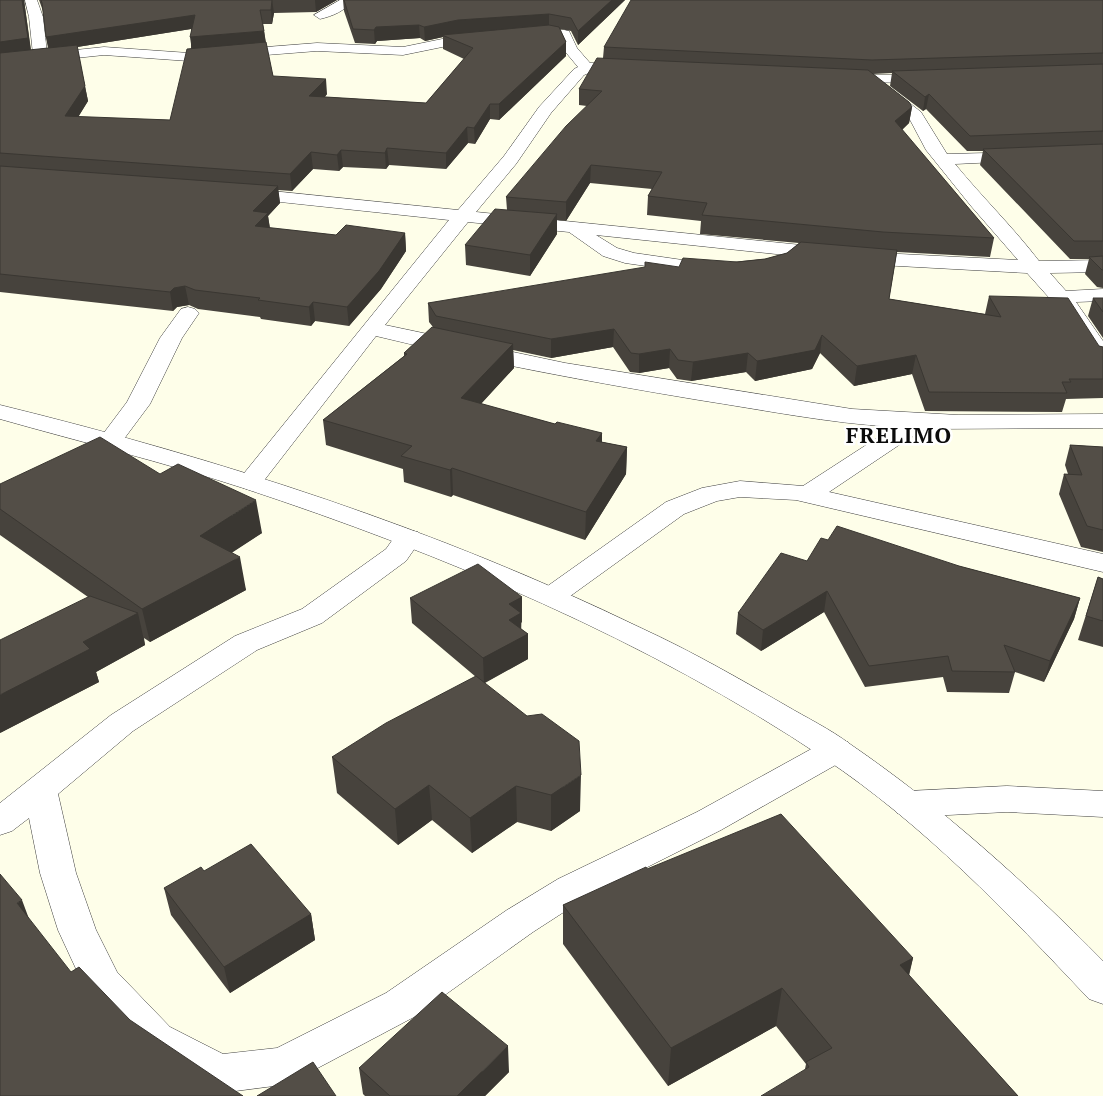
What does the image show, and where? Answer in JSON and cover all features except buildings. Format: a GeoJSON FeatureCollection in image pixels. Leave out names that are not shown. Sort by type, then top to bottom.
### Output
{"type":"FeatureCollection","features":[{"type":"Feature","properties":{"kind":"street"},"geometry":{"type":"LineString","coordinates":[[31,0],[31,6],[36,17],[41,57]]}},
{"type":"Feature","properties":{"kind":"street"},"geometry":{"type":"LineString","coordinates":[[320,15],[340,7],[347,0]]}},
{"type":"Feature","properties":{"kind":"street"},"geometry":{"type":"LineString","coordinates":[[511,36],[564,34],[570,49],[587,68]]}},
{"type":"Feature","properties":{"kind":"street"},"geometry":{"type":"LineString","coordinates":[[0,62],[104,51],[189,58],[317,47],[403,51],[452,41],[492,37]]}},
{"type":"Feature","properties":{"kind":"street"},"geometry":{"type":"LineString","coordinates":[[250,482],[423,263],[463,218],[510,160],[545,110],[579,72],[587,68],[605,66],[645,68]]}},
{"type":"Feature","properties":{"kind":"street"},"geometry":{"type":"LineString","coordinates":[[823,78],[870,80],[949,78]]}},
{"type":"Feature","properties":{"kind":"street"},"geometry":{"type":"LineString","coordinates":[[870,80],[905,105],[915,115],[925,135],[977,202],[1018,245],[1033,267],[1062,297],[1078,318],[1103,359]]}},
{"type":"Feature","properties":{"kind":"street"},"geometry":{"type":"LineString","coordinates":[[943,159],[1037,155]]}},
{"type":"Feature","properties":{"kind":"street"},"geometry":{"type":"LineString","coordinates":[[222,192],[271,195],[463,218],[880,259],[1033,267],[1103,266]]}},
{"type":"Feature","properties":{"kind":"street"},"geometry":{"type":"LineString","coordinates":[[572,229],[610,252],[632,259],[696,269],[738,271]]}},
{"type":"Feature","properties":{"kind":"street"},"geometry":{"type":"LineString","coordinates":[[774,267],[785,262],[791,250]]}},
{"type":"Feature","properties":{"kind":"street"},"geometry":{"type":"LineString","coordinates":[[1062,297],[1103,295]]}},
{"type":"Feature","properties":{"kind":"street"},"geometry":{"type":"LineString","coordinates":[[109,442],[138,404],[171,338],[188,313]]}},
{"type":"Feature","properties":{"kind":"street"},"geometry":{"type":"LineString","coordinates":[[373,328],[436,345],[605,377],[800,409],[924,421],[1011,423],[1103,421]]}},
{"type":"Feature","properties":{"kind":"street"},"geometry":{"type":"LineString","coordinates":[[0,412],[250,482],[408,538],[552,596],[718,680],[836,750],[909,804],[1021,902],[1103,987]]}},
{"type":"Feature","properties":{"kind":"street"},"geometry":{"type":"LineString","coordinates":[[808,495],[898,434],[924,421]]}},
{"type":"Feature","properties":{"kind":"street"},"geometry":{"type":"LineString","coordinates":[[552,596],[675,508],[711,494],[740,489],[759,489],[808,495],[1103,563]]}},
{"type":"Feature","properties":{"kind":"street"},"geometry":{"type":"LineString","coordinates":[[0,822],[122,723],[246,643],[312,616],[396,555],[408,538]]}},
{"type":"Feature","properties":{"kind":"street"},"geometry":{"type":"LineString","coordinates":[[40,790],[60,881],[77,930],[103,984],[156,1040],[220,1074],[282,1066],[400,1005],[520,921],[571,889],[709,822],[836,750]]}},
{"type":"Feature","properties":{"kind":"street"},"geometry":{"type":"LineString","coordinates":[[909,804],[1007,800],[1103,804]]}},
{"type":"Feature","properties":{"kind":"district","name":"FRELIMO"},"geometry":{"type":"Point","coordinates":[899,434]}}]}
